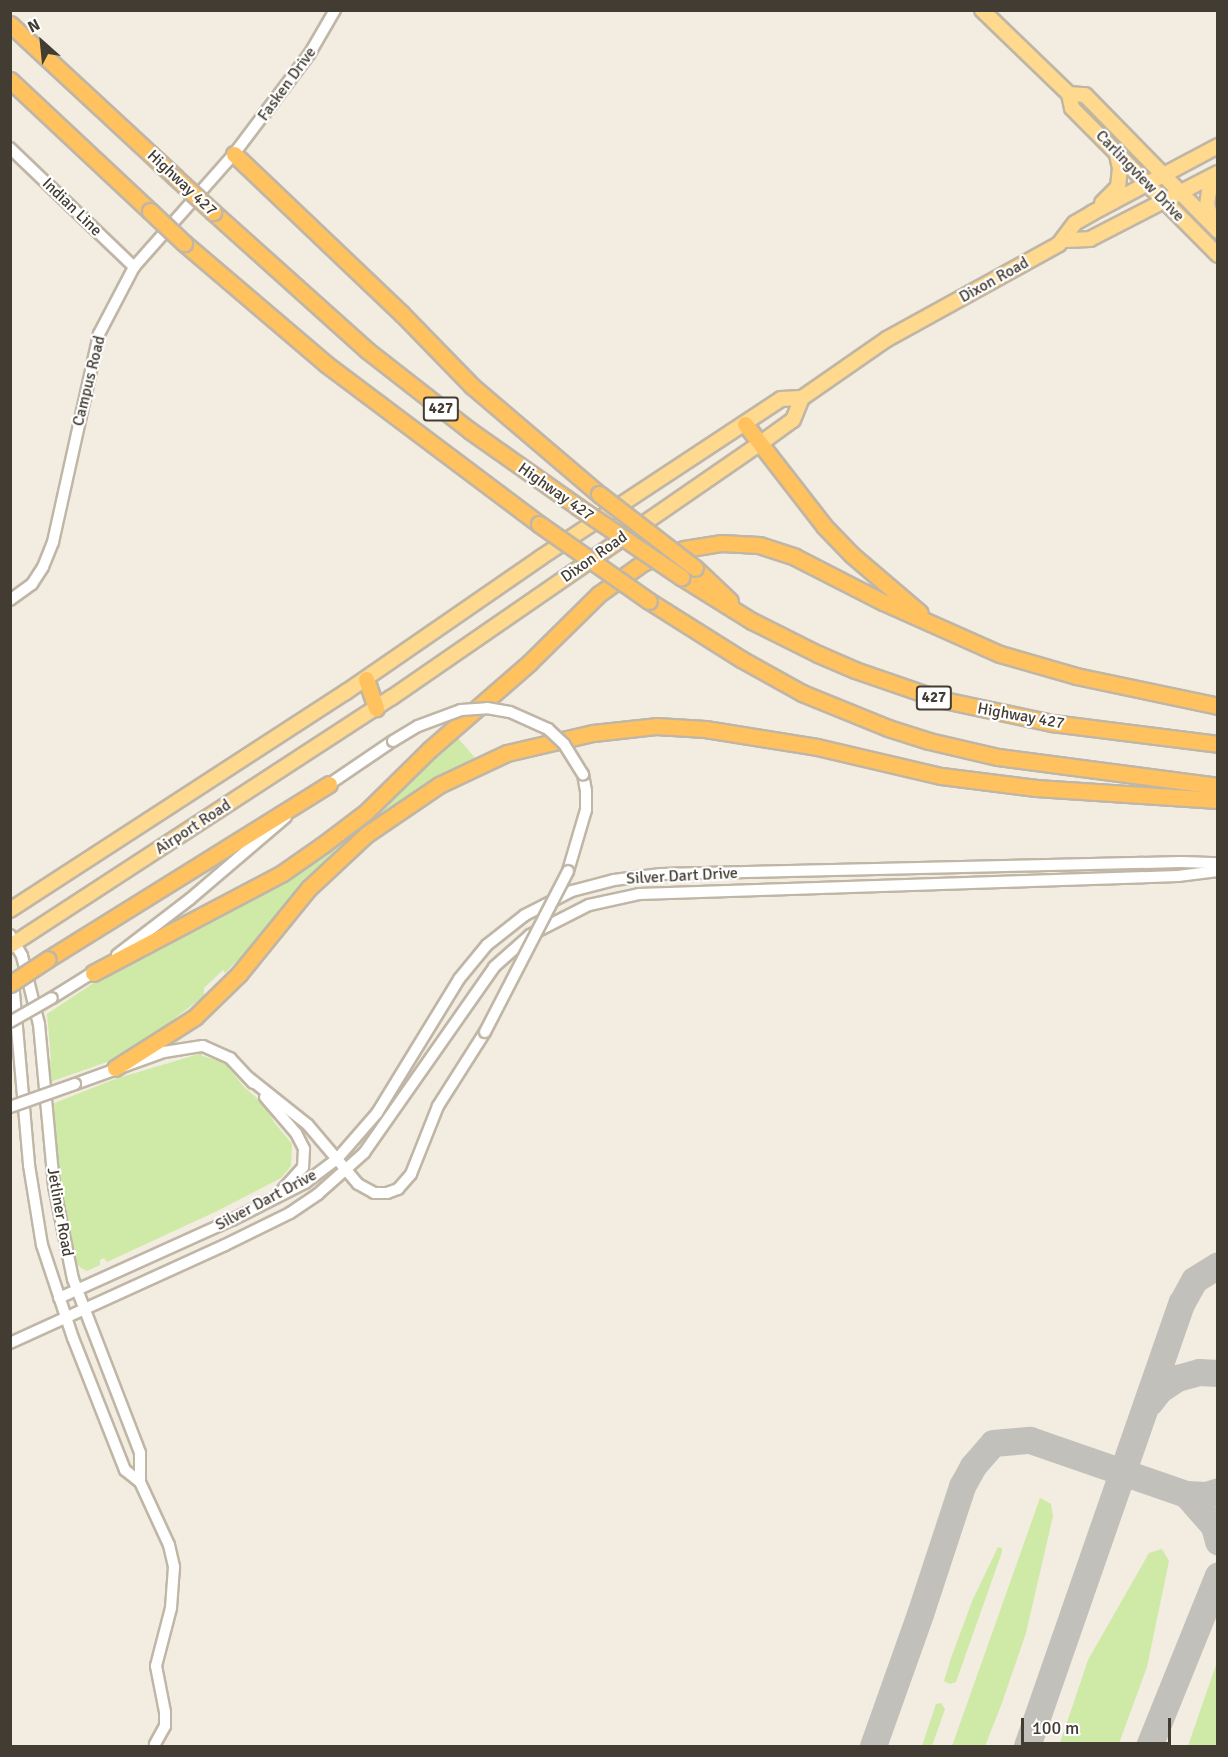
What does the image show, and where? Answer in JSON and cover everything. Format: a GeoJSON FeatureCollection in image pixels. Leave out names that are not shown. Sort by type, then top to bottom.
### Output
{"type":"FeatureCollection","features":[{"type":"Feature","properties":{"kind":"highway","name":"Highway 427"},"geometry":{"type":"LineString","coordinates":[[10,24],[213,212],[368,351],[469,430],[578,507],[681,577],[752,621],[855,670],[939,699],[1052,723],[1218,744]]}},
{"type":"Feature","properties":{"kind":"highway","name":"427"},"geometry":{"type":"LineString","coordinates":[[10,80],[184,243],[326,364],[539,525],[649,601],[770,676],[813,698],[888,728],[929,741],[998,757],[1218,786]]}},
{"type":"Feature","properties":{"kind":"highway"},"geometry":{"type":"LineString","coordinates":[[234,154],[393,306],[472,386],[599,494],[695,568],[752,621]]}},
{"type":"Feature","properties":{"kind":"highway"},"geometry":{"type":"LineString","coordinates":[[745,424],[762,443],[824,526],[852,555],[929,621]]}},
{"type":"Feature","properties":{"kind":"highway"},"geometry":{"type":"LineString","coordinates":[[93,973],[281,874],[324,844],[366,812],[429,750],[529,663],[599,594],[644,562],[684,549],[721,543],[759,545],[795,557],[883,602],[1000,654],[1076,676],[1218,706]]}},
{"type":"Feature","properties":{"kind":"highway"},"geometry":{"type":"LineString","coordinates":[[366,678],[376,708]]}},
{"type":"Feature","properties":{"kind":"highway"},"geometry":{"type":"LineString","coordinates":[[116,1068],[195,1017],[239,974],[309,888],[367,834],[439,785],[507,753],[593,733],[656,726],[705,729],[817,747],[940,776],[1036,788],[1218,800]]}},
{"type":"Feature","properties":{"kind":"highway"},"geometry":{"type":"LineString","coordinates":[[10,983],[329,784]]}},
{"type":"Feature","properties":{"kind":"main road","name":"Carlingview Drive"},"geometry":{"type":"LineString","coordinates":[[981,10],[1069,94],[1072,108],[1218,255]]}},
{"type":"Feature","properties":{"kind":"main road","name":"Carlingview Drive"},"geometry":{"type":"LineString","coordinates":[[1069,94],[1085,96],[1216,229]]}},
{"type":"Feature","properties":{"kind":"main road","name":"Dixon Road"},"geometry":{"type":"LineString","coordinates":[[1065,240],[1075,223],[1218,146]]}},
{"type":"Feature","properties":{"kind":"main road"},"geometry":{"type":"LineString","coordinates":[[1092,213],[1118,187],[1120,168],[1116,151]]}},
{"type":"Feature","properties":{"kind":"main road","name":"Dixon Road"},"geometry":{"type":"LineString","coordinates":[[366,678],[540,558],[781,399],[802,398],[887,339],[1065,240],[1090,239],[1218,173]]}},
{"type":"Feature","properties":{"kind":"main road"},"geometry":{"type":"LineString","coordinates":[[1216,229],[1207,205],[1209,191],[1218,179]]}},
{"type":"Feature","properties":{"kind":"main road","name":"Dixon Road"},"geometry":{"type":"LineString","coordinates":[[376,708],[762,443],[793,420],[802,398]]}},
{"type":"Feature","properties":{"kind":"main road","name":"Airport Road"},"geometry":{"type":"LineString","coordinates":[[10,910],[366,678]]}},
{"type":"Feature","properties":{"kind":"main road","name":"Airport Road"},"geometry":{"type":"LineString","coordinates":[[12,941],[376,708]]}},
{"type":"Feature","properties":{"kind":"street","name":"Fasken Drive"},"geometry":{"type":"LineString","coordinates":[[234,154],[310,54],[335,10]]}},
{"type":"Feature","properties":{"kind":"street","name":"Indian Line"},"geometry":{"type":"LineString","coordinates":[[10,148],[134,267]]}},
{"type":"Feature","properties":{"kind":"street","name":"Campus Road"},"geometry":{"type":"LineString","coordinates":[[10,600],[32,584],[43,567],[52,542],[99,334],[134,267],[234,154]]}},
{"type":"Feature","properties":{"kind":"street"},"geometry":{"type":"LineString","coordinates":[[10,1022],[93,973],[190,899],[236,857],[329,784],[393,741],[432,719],[461,710],[487,708],[510,712],[548,729],[564,744],[583,774],[586,791],[586,810],[568,872],[486,1032],[438,1106],[414,1169],[403,1185],[387,1193],[374,1193],[363,1188],[308,1125],[249,1078]]}},
{"type":"Feature","properties":{"kind":"street","name":"Silver Dart Drive"},"geometry":{"type":"LineString","coordinates":[[58,1298],[232,1220],[275,1196],[305,1183],[337,1159],[377,1113],[459,979],[487,945],[504,930],[548,901],[594,884],[661,874],[1218,863]]}},
{"type":"Feature","properties":{"kind":"street"},"geometry":{"type":"LineString","coordinates":[[893,886],[894,869]]}},
{"type":"Feature","properties":{"kind":"street","name":"Silver Dart Drive"},"geometry":{"type":"LineString","coordinates":[[41,1329],[290,1213],[347,1170],[364,1153],[401,1103],[467,1002],[494,967],[521,941],[552,922],[589,905],[639,894],[1178,876],[1218,871]]}},
{"type":"Feature","properties":{"kind":"street","name":"Jetliner Road"},"geometry":{"type":"LineString","coordinates":[[12,941],[26,969],[39,1024],[57,1212],[76,1289],[140,1453],[140,1482],[169,1545],[174,1567],[171,1608],[156,1666],[165,1712],[165,1726],[155,1744]]}},
{"type":"Feature","properties":{"kind":"street","name":"Jetliner Road"},"geometry":{"type":"LineString","coordinates":[[10,983],[14,993],[29,1165],[37,1217],[58,1298],[125,1470],[140,1482]]}},
{"type":"Feature","properties":{"kind":"street"},"geometry":{"type":"LineString","coordinates":[[10,1107],[164,1052],[202,1046],[230,1058],[296,1132],[304,1149],[303,1167],[298,1175],[275,1196]]}},
{"type":"Feature","properties":{"kind":"street"},"geometry":{"type":"LineString","coordinates":[[37,1217],[57,1212]]}},
{"type":"Feature","properties":{"kind":"street"},"geometry":{"type":"LineString","coordinates":[[10,1343],[41,1329]]}},
{"type":"Feature","properties":{"kind":"street"},"geometry":{"type":"LineString","coordinates":[[10,1350],[41,1329]]}},
{"type":"Feature","properties":{"kind":"green space"},"geometry":{"type":"Polygon","coordinates":[[[457,737],[477,760],[423,787],[375,817],[342,844],[303,882],[251,947],[225,973],[223,970],[204,988],[204,996],[152,1036],[110,1061],[44,1084],[51,1059],[47,1014],[98,980],[296,874],[354,830],[457,737]]]}},
{"type":"Feature","properties":{"kind":"green space"},"geometry":{"type":"Polygon","coordinates":[[[202,1053],[202,1056],[224,1062],[244,1087],[264,1104],[274,1122],[292,1144],[291,1166],[281,1178],[215,1212],[107,1262],[104,1258],[100,1260],[100,1265],[87,1271],[81,1268],[74,1261],[67,1236],[47,1106],[115,1079],[202,1053]]]}},
{"type":"Feature","properties":{"kind":"green space"},"geometry":{"type":"Polygon","coordinates":[[[1040,1498],[1051,1504],[1053,1516],[1026,1633],[1002,1703],[985,1746],[952,1746],[1040,1498]]]}},
{"type":"Feature","properties":{"kind":"green space"},"geometry":{"type":"Polygon","coordinates":[[[998,1547],[1002,1548],[1002,1552],[956,1682],[950,1684],[944,1681],[951,1658],[973,1599],[998,1547]]]}},
{"type":"Feature","properties":{"kind":"green space"},"geometry":{"type":"Polygon","coordinates":[[[1162,1549],[1169,1561],[1147,1667],[1118,1746],[1059,1746],[1088,1660],[1149,1553],[1162,1549]]]}},
{"type":"Feature","properties":{"kind":"green space"},"geometry":{"type":"Polygon","coordinates":[[[1217,1662],[1217,1746],[1188,1746],[1217,1662]]]}},
{"type":"Feature","properties":{"kind":"green space"},"geometry":{"type":"Polygon","coordinates":[[[941,1703],[945,1709],[932,1746],[922,1746],[936,1704],[941,1703]]]}},
{"type":"Feature","properties":{"kind":"taxiway"},"geometry":{"type":"LineString","coordinates":[[1027,1746],[1182,1302],[1194,1280],[1218,1265]]}},
{"type":"Feature","properties":{"kind":"taxiway"},"geometry":{"type":"LineString","coordinates":[[1150,1402],[1159,1390],[1177,1378],[1199,1372],[1218,1373]]}},
{"type":"Feature","properties":{"kind":"taxiway"},"geometry":{"type":"LineString","coordinates":[[873,1746],[962,1486],[973,1466],[993,1443],[1030,1440],[1186,1494],[1214,1526],[1218,1541]]}},
{"type":"Feature","properties":{"kind":"taxiway"},"geometry":{"type":"LineString","coordinates":[[1186,1494],[1206,1495],[1218,1491]]}},
{"type":"Feature","properties":{"kind":"taxiway"},"geometry":{"type":"LineString","coordinates":[[1149,1746],[1218,1575]]}}]}
